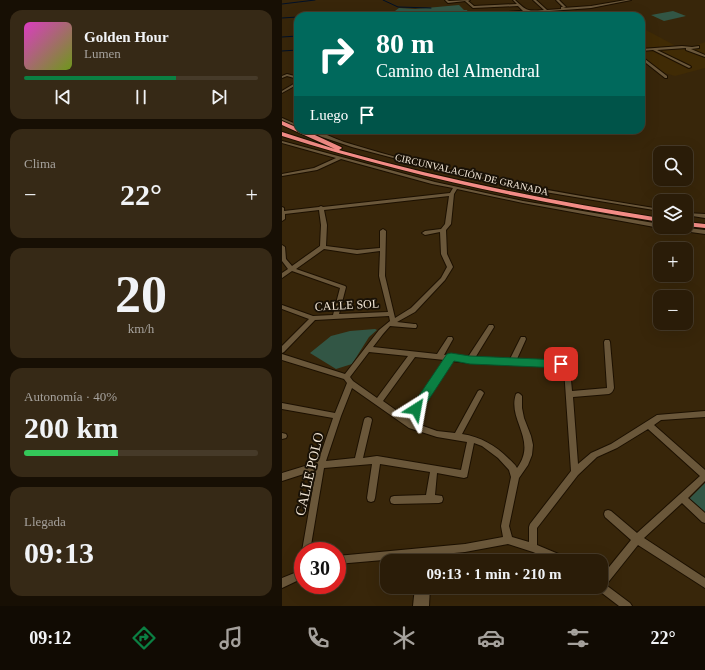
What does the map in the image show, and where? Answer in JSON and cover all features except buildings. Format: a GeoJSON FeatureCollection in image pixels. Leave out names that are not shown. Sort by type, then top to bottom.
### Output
{"type":"FeatureCollection","features":[{"type":"Feature","properties":{"kind":"highway"},"geometry":{"type":"LineString","coordinates":[[282,123],[294,128]]}},
{"type":"Feature","properties":{"kind":"highway","name":"CIRCUNVALACIÓN DE GRANADA"},"geometry":{"type":"LineString","coordinates":[[282,130],[294,134]]}},
{"type":"Feature","properties":{"kind":"highway","name":"CIRCUNVALACIÓN DE GRANADA"},"geometry":{"type":"LineString","coordinates":[[282,134],[418,173],[510,194],[653,219]]}},
{"type":"Feature","properties":{"kind":"highway","name":"CIRCUNVALACIÓN DE GRANADA"},"geometry":{"type":"LineString","coordinates":[[295,134],[339,148],[466,180],[567,200],[653,214]]}},
{"type":"Feature","properties":{"kind":"highway"},"geometry":{"type":"LineString","coordinates":[[307,134],[339,148]]}},
{"type":"Feature","properties":{"kind":"highway"},"geometry":{"type":"LineString","coordinates":[[282,138],[340,154],[351,155]]}},
{"type":"Feature","properties":{"kind":"highway"},"geometry":{"type":"LineString","coordinates":[[693,220],[705,221]]}},
{"type":"Feature","properties":{"kind":"highway"},"geometry":{"type":"LineString","coordinates":[[693,225],[705,226]]}},
{"type":"Feature","properties":{"kind":"street"},"geometry":{"type":"LineString","coordinates":[[446,0],[448,2],[467,0],[472,7],[519,5]]}},
{"type":"Feature","properties":{"kind":"street"},"geometry":{"type":"LineString","coordinates":[[514,0],[525,11],[581,8],[630,0]]}},
{"type":"Feature","properties":{"kind":"street"},"geometry":{"type":"LineString","coordinates":[[536,0],[547,10]]}},
{"type":"Feature","properties":{"kind":"street"},"geometry":{"type":"LineString","coordinates":[[533,12],[565,7],[557,0]]}},
{"type":"Feature","properties":{"kind":"street"},"geometry":{"type":"LineString","coordinates":[[496,3],[500,6]]}},
{"type":"Feature","properties":{"kind":"street"},"geometry":{"type":"LineString","coordinates":[[533,12],[565,9]]}},
{"type":"Feature","properties":{"kind":"street"},"geometry":{"type":"LineString","coordinates":[[538,12],[547,10]]}},
{"type":"Feature","properties":{"kind":"street"},"geometry":{"type":"LineString","coordinates":[[527,12],[547,10],[555,11]]}},
{"type":"Feature","properties":{"kind":"street"},"geometry":{"type":"LineString","coordinates":[[645,47],[689,67]]}},
{"type":"Feature","properties":{"kind":"street"},"geometry":{"type":"LineString","coordinates":[[645,50],[704,47]]}},
{"type":"Feature","properties":{"kind":"street"},"geometry":{"type":"LineString","coordinates":[[688,48],[705,56]]}},
{"type":"Feature","properties":{"kind":"street"},"geometry":{"type":"LineString","coordinates":[[645,60],[666,77]]}},
{"type":"Feature","properties":{"kind":"street"},"geometry":{"type":"LineString","coordinates":[[282,77],[287,75],[294,77]]}},
{"type":"Feature","properties":{"kind":"street"},"geometry":{"type":"LineString","coordinates":[[283,92],[294,86]]}},
{"type":"Feature","properties":{"kind":"street"},"geometry":{"type":"LineString","coordinates":[[282,119],[294,124]]}},
{"type":"Feature","properties":{"kind":"street"},"geometry":{"type":"LineString","coordinates":[[320,134],[346,144],[459,174],[587,200],[653,209]]}},
{"type":"Feature","properties":{"kind":"street"},"geometry":{"type":"LineString","coordinates":[[282,142],[456,187],[653,225]]}},
{"type":"Feature","properties":{"kind":"street"},"geometry":{"type":"LineString","coordinates":[[282,175],[315,169],[340,158]]}},
{"type":"Feature","properties":{"kind":"street"},"geometry":{"type":"LineString","coordinates":[[425,233],[443,230],[448,224],[452,194],[456,187]]}},
{"type":"Feature","properties":{"kind":"street"},"geometry":{"type":"LineString","coordinates":[[282,219],[282,211],[452,194]]}},
{"type":"Feature","properties":{"kind":"street"},"geometry":{"type":"LineString","coordinates":[[321,208],[324,225],[323,247]]}},
{"type":"Feature","properties":{"kind":"street"},"geometry":{"type":"LineString","coordinates":[[693,215],[705,216]]}},
{"type":"Feature","properties":{"kind":"street","name":"CALLE POLO"},"geometry":{"type":"LineString","coordinates":[[308,542],[322,464],[348,380],[368,349],[391,323],[404,317],[413,310],[443,279],[450,267],[444,254],[443,230]]}},
{"type":"Feature","properties":{"kind":"street"},"geometry":{"type":"LineString","coordinates":[[693,230],[705,232]]}},
{"type":"Feature","properties":{"kind":"street"},"geometry":{"type":"LineString","coordinates":[[383,231],[382,276],[391,314],[391,323],[414,326]]}},
{"type":"Feature","properties":{"kind":"street"},"geometry":{"type":"LineString","coordinates":[[282,247],[282,259],[291,269],[343,287],[335,317]]}},
{"type":"Feature","properties":{"kind":"street"},"geometry":{"type":"LineString","coordinates":[[282,276],[323,247],[356,252],[383,249]]}},
{"type":"Feature","properties":{"kind":"street","name":"CALLE SOL"},"geometry":{"type":"LineString","coordinates":[[282,307],[313,318],[391,314]]}},
{"type":"Feature","properties":{"kind":"street"},"geometry":{"type":"LineString","coordinates":[[282,350],[313,318]]}},
{"type":"Feature","properties":{"kind":"street"},"geometry":{"type":"LineString","coordinates":[[470,360],[491,327]]}},
{"type":"Feature","properties":{"kind":"street"},"geometry":{"type":"LineString","coordinates":[[512,362],[524,338]]}},
{"type":"Feature","properties":{"kind":"street"},"geometry":{"type":"LineString","coordinates":[[440,355],[450,339]]}},
{"type":"Feature","properties":{"kind":"street"},"geometry":{"type":"LineString","coordinates":[[569,394],[609,391],[607,342]]}},
{"type":"Feature","properties":{"kind":"street"},"geometry":{"type":"LineString","coordinates":[[368,349],[413,354],[440,355],[470,360],[561,364]]}},
{"type":"Feature","properties":{"kind":"street"},"geometry":{"type":"LineString","coordinates":[[378,402],[413,354]]}},
{"type":"Feature","properties":{"kind":"street"},"geometry":{"type":"LineString","coordinates":[[282,357],[348,380],[408,422],[437,434],[457,436],[485,444],[501,456],[513,468],[515,477],[505,526],[508,540]]}},
{"type":"Feature","properties":{"kind":"street"},"geometry":{"type":"LineString","coordinates":[[408,422],[451,357]]}},
{"type":"Feature","properties":{"kind":"street"},"geometry":{"type":"LineString","coordinates":[[567,369],[575,472]]}},
{"type":"Feature","properties":{"kind":"street"},"geometry":{"type":"LineString","coordinates":[[457,436],[480,393]]}},
{"type":"Feature","properties":{"kind":"street"},"geometry":{"type":"LineString","coordinates":[[515,477],[524,467],[530,446],[517,404],[518,396]]}},
{"type":"Feature","properties":{"kind":"street"},"geometry":{"type":"LineString","coordinates":[[282,406],[337,416]]}},
{"type":"Feature","properties":{"kind":"street"},"geometry":{"type":"LineString","coordinates":[[533,548],[533,527],[575,472],[594,455],[614,446],[660,417],[705,414]]}},
{"type":"Feature","properties":{"kind":"street"},"geometry":{"type":"LineString","coordinates":[[358,460],[368,420]]}},
{"type":"Feature","properties":{"kind":"street"},"geometry":{"type":"LineString","coordinates":[[608,577],[637,539],[705,476],[648,424]]}},
{"type":"Feature","properties":{"kind":"street"},"geometry":{"type":"LineString","coordinates":[[282,477],[322,464],[358,460],[386,460],[434,470],[464,474],[471,439]]}},
{"type":"Feature","properties":{"kind":"street"},"geometry":{"type":"LineString","coordinates":[[371,498],[377,460]]}},
{"type":"Feature","properties":{"kind":"street"},"geometry":{"type":"LineString","coordinates":[[430,499],[434,470]]}},
{"type":"Feature","properties":{"kind":"street"},"geometry":{"type":"LineString","coordinates":[[682,498],[705,519]]}},
{"type":"Feature","properties":{"kind":"street"},"geometry":{"type":"LineString","coordinates":[[394,500],[439,499]]}},
{"type":"Feature","properties":{"kind":"street"},"geometry":{"type":"LineString","coordinates":[[608,514],[637,539],[705,583]]}},
{"type":"Feature","properties":{"kind":"street"},"geometry":{"type":"LineString","coordinates":[[441,554],[508,540],[548,554]]}},
{"type":"Feature","properties":{"kind":"street"},"geometry":{"type":"LineString","coordinates":[[346,560],[380,559]]}},
{"type":"Feature","properties":{"kind":"street"},"geometry":{"type":"LineString","coordinates":[[282,583],[294,578]]}},
{"type":"Feature","properties":{"kind":"street"},"geometry":{"type":"LineString","coordinates":[[608,591],[627,606]]}},
{"type":"Feature","properties":{"kind":"street"},"geometry":{"type":"LineString","coordinates":[[418,606],[419,594]]}},
{"type":"Feature","properties":{"kind":"street"},"geometry":{"type":"LineString","coordinates":[[424,606],[425,594]]}},
{"type":"Feature","properties":{"kind":"shaded area"},"geometry":{"type":"Polygon","coordinates":[[[572,9],[577,12],[534,12],[572,9]]]}},
{"type":"Feature","properties":{"kind":"shaded area"},"geometry":{"type":"Polygon","coordinates":[[[645,30],[676,46],[694,46],[705,42],[705,68],[675,76],[662,72],[645,61],[645,30]]]}},
{"type":"Feature","properties":{"kind":"green space"},"geometry":{"type":"Polygon","coordinates":[[[459,5],[468,12],[390,12],[399,8],[415,9],[459,5]]]}},
{"type":"Feature","properties":{"kind":"green space"},"geometry":{"type":"Polygon","coordinates":[[[673,11],[686,16],[664,21],[651,15],[673,11]]]}},
{"type":"Feature","properties":{"kind":"green space"},"geometry":{"type":"Polygon","coordinates":[[[377,330],[369,337],[352,364],[336,369],[310,353],[331,336],[350,331],[377,330]]]}},
{"type":"Feature","properties":{"kind":"green space"},"geometry":{"type":"Polygon","coordinates":[[[705,483],[705,513],[689,499],[705,483]]]}},
{"type":"Feature","properties":{"kind":"waterway"},"geometry":{"type":"LineString","coordinates":[[282,4],[315,0]]}},
{"type":"Feature","properties":{"kind":"waterway"},"geometry":{"type":"LineString","coordinates":[[383,0],[398,7],[431,8]]}},
{"type":"Feature","properties":{"kind":"waterway"},"geometry":{"type":"LineString","coordinates":[[282,18],[294,17]]}},
{"type":"Feature","properties":{"kind":"waterway"},"geometry":{"type":"LineString","coordinates":[[282,37],[294,36]]}},
{"type":"Feature","properties":{"kind":"waterway"},"geometry":{"type":"LineString","coordinates":[[282,51],[294,50]]}},
{"type":"Feature","properties":{"kind":"route"},"geometry":{"type":"LineString","coordinates":[[416,409],[451,357],[470,360],[546,362],[561,364]]}}]}
